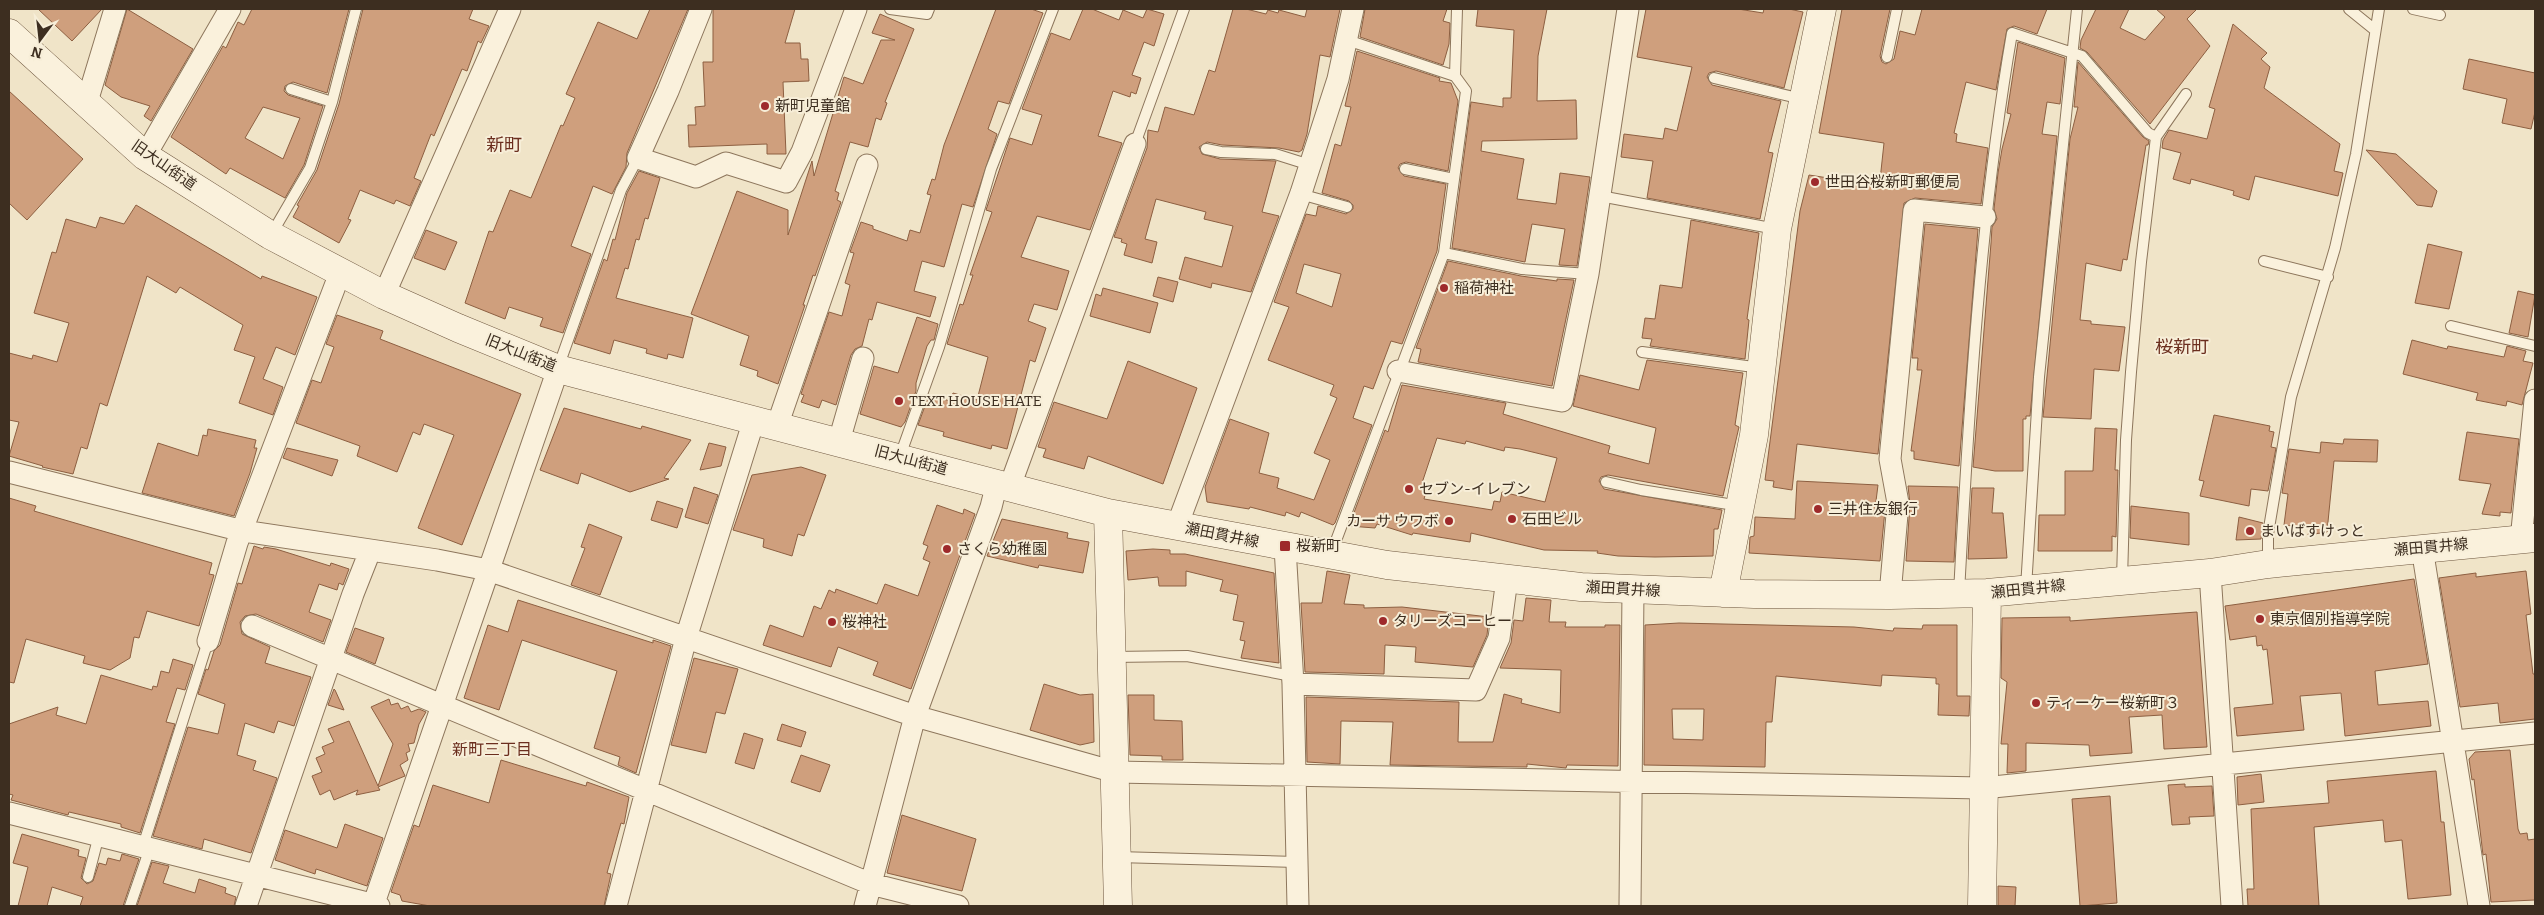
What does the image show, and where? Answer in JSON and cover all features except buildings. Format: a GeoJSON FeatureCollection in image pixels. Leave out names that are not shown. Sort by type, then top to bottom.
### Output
{"type":"FeatureCollection","features":[{"type":"Feature","properties":{"kind":"street"},"geometry":{"type":"LineString","coordinates":[[86,105],[115,9]]}},
{"type":"Feature","properties":{"kind":"street"},"geometry":{"type":"LineString","coordinates":[[145,156],[230,9]]}},
{"type":"Feature","properties":{"kind":"street"},"geometry":{"type":"LineString","coordinates":[[384,295],[510,9]]}},
{"type":"Feature","properties":{"kind":"street"},"geometry":{"type":"LineString","coordinates":[[701,9],[668,91],[638,158],[696,177],[726,163],[786,182],[802,152],[856,9]]}},
{"type":"Feature","properties":{"kind":"street"},"geometry":{"type":"LineString","coordinates":[[1177,526],[1310,165],[1338,79],[1348,40],[1353,9]]}},
{"type":"Feature","properties":{"kind":"street"},"geometry":{"type":"LineString","coordinates":[[1398,372],[1562,402],[1588,274],[1628,9]]}},
{"type":"Feature","properties":{"kind":"street"},"geometry":{"type":"LineString","coordinates":[[1723,593],[1754,435],[1777,229],[1802,99],[1822,9]]}},
{"type":"Feature","properties":{"kind":"street","name":"旧大山街道"},"geometry":{"type":"LineString","coordinates":[[9,34],[145,156],[270,235],[384,295],[558,369],[1108,512]]}},
{"type":"Feature","properties":{"kind":"street"},"geometry":{"type":"LineString","coordinates":[[865,906],[915,716],[991,507],[1003,484],[1135,144]]}},
{"type":"Feature","properties":{"kind":"street"},"geometry":{"type":"LineString","coordinates":[[616,906],[686,638],[765,423],[866,165]]}},
{"type":"Feature","properties":{"kind":"street"},"geometry":{"type":"LineString","coordinates":[[1890,595],[1898,504],[1890,459],[1914,210],[1985,216]]}},
{"type":"Feature","properties":{"kind":"street"},"geometry":{"type":"LineString","coordinates":[[208,641],[238,543],[340,273]]}},
{"type":"Feature","properties":{"kind":"street"},"geometry":{"type":"LineString","coordinates":[[839,441],[863,358]]}},
{"type":"Feature","properties":{"kind":"street"},"geometry":{"type":"LineString","coordinates":[[9,813],[257,874],[375,906],[558,369]]}},
{"type":"Feature","properties":{"kind":"street"},"geometry":{"type":"LineString","coordinates":[[2528,539],[2535,400]]}},
{"type":"Feature","properties":{"kind":"street"},"geometry":{"type":"LineString","coordinates":[[9,472],[244,531],[437,560],[488,570],[915,716],[1115,772],[1983,788],[2535,733]]}},
{"type":"Feature","properties":{"kind":"street"},"geometry":{"type":"LineString","coordinates":[[1108,512],[1118,906]]}},
{"type":"Feature","properties":{"kind":"street","name":"瀬田貫井線"},"geometry":{"type":"LineString","coordinates":[[1108,512],[1387,565],[1581,588],[1723,593],[1890,595],[1987,593],[2210,573],[2268,564],[2528,539]]}},
{"type":"Feature","properties":{"kind":"street"},"geometry":{"type":"LineString","coordinates":[[1285,547],[1292,680],[1298,906]]}},
{"type":"Feature","properties":{"kind":"street"},"geometry":{"type":"LineString","coordinates":[[2422,548],[2451,742],[2479,906]]}},
{"type":"Feature","properties":{"kind":"street"},"geometry":{"type":"LineString","coordinates":[[246,906],[370,551]]}},
{"type":"Feature","properties":{"kind":"street"},"geometry":{"type":"LineString","coordinates":[[2210,573],[2232,906]]}},
{"type":"Feature","properties":{"kind":"street"},"geometry":{"type":"LineString","coordinates":[[1292,680],[1476,690],[1499,638],[1507,579]]}},
{"type":"Feature","properties":{"kind":"street"},"geometry":{"type":"LineString","coordinates":[[1630,906],[1633,590]]}},
{"type":"Feature","properties":{"kind":"street"},"geometry":{"type":"LineString","coordinates":[[1982,906],[1987,593]]}},
{"type":"Feature","properties":{"kind":"street"},"geometry":{"type":"LineString","coordinates":[[252,626],[647,789],[871,884],[958,906]]}},
{"type":"Feature","properties":{"kind":"lane"},"geometry":{"type":"LineString","coordinates":[[270,235],[310,168],[332,102],[356,9]]}},
{"type":"Feature","properties":{"kind":"lane"},"geometry":{"type":"LineString","coordinates":[[890,9],[927,14],[929,9]]}},
{"type":"Feature","properties":{"kind":"lane"},"geometry":{"type":"LineString","coordinates":[[899,457],[939,347],[991,169],[1053,9]]}},
{"type":"Feature","properties":{"kind":"lane"},"geometry":{"type":"LineString","coordinates":[[1135,144],[1184,9]]}},
{"type":"Feature","properties":{"kind":"lane"},"geometry":{"type":"LineString","coordinates":[[1455,76],[1457,9]]}},
{"type":"Feature","properties":{"kind":"lane"},"geometry":{"type":"LineString","coordinates":[[1887,57],[1896,9]]}},
{"type":"Feature","properties":{"kind":"lane"},"geometry":{"type":"LineString","coordinates":[[2026,589],[2039,377],[2077,9]]}},
{"type":"Feature","properties":{"kind":"lane"},"geometry":{"type":"LineString","coordinates":[[2349,9],[2375,30]]}},
{"type":"Feature","properties":{"kind":"lane"},"geometry":{"type":"LineString","coordinates":[[2268,564],[2268,534],[2291,397],[2328,277],[2356,154],[2379,9]]}},
{"type":"Feature","properties":{"kind":"lane"},"geometry":{"type":"LineString","coordinates":[[2413,9],[2440,15]]}},
{"type":"Feature","properties":{"kind":"lane"},"geometry":{"type":"LineString","coordinates":[[1959,594],[1966,459],[1985,216],[1996,125],[2012,33],[2082,56],[2148,133],[2156,137]]}},
{"type":"Feature","properties":{"kind":"lane"},"geometry":{"type":"LineString","coordinates":[[1331,555],[1444,253],[1466,90],[1455,76],[1348,40]]}},
{"type":"Feature","properties":{"kind":"lane"},"geometry":{"type":"LineString","coordinates":[[1714,78],[1802,99]]}},
{"type":"Feature","properties":{"kind":"lane"},"geometry":{"type":"LineString","coordinates":[[291,89],[332,102]]}},
{"type":"Feature","properties":{"kind":"lane"},"geometry":{"type":"LineString","coordinates":[[2122,580],[2126,440],[2140,262],[2156,137],[2186,94]]}},
{"type":"Feature","properties":{"kind":"lane"},"geometry":{"type":"LineString","coordinates":[[1206,149],[1221,152],[1275,154],[1310,165]]}},
{"type":"Feature","properties":{"kind":"lane"},"geometry":{"type":"LineString","coordinates":[[558,369],[621,190],[638,158]]}},
{"type":"Feature","properties":{"kind":"lane"},"geometry":{"type":"LineString","coordinates":[[1405,169],[1454,179]]}},
{"type":"Feature","properties":{"kind":"lane"},"geometry":{"type":"LineString","coordinates":[[1300,194],[1347,207]]}},
{"type":"Feature","properties":{"kind":"lane"},"geometry":{"type":"LineString","coordinates":[[1600,196],[1777,229]]}},
{"type":"Feature","properties":{"kind":"lane"},"geometry":{"type":"LineString","coordinates":[[1444,253],[1522,269],[1588,274]]}},
{"type":"Feature","properties":{"kind":"lane"},"geometry":{"type":"LineString","coordinates":[[2264,261],[2328,277]]}},
{"type":"Feature","properties":{"kind":"lane"},"geometry":{"type":"LineString","coordinates":[[2451,326],[2535,346]]}},
{"type":"Feature","properties":{"kind":"lane"},"geometry":{"type":"LineString","coordinates":[[1642,352],[1762,368]]}},
{"type":"Feature","properties":{"kind":"lane"},"geometry":{"type":"LineString","coordinates":[[1606,482],[1641,490],[1741,506]]}},
{"type":"Feature","properties":{"kind":"lane"},"geometry":{"type":"LineString","coordinates":[[130,906],[208,641]]}},
{"type":"Feature","properties":{"kind":"lane"},"geometry":{"type":"LineString","coordinates":[[1111,657],[1187,656],[1292,680]]}},
{"type":"Feature","properties":{"kind":"lane"},"geometry":{"type":"LineString","coordinates":[[88,877],[100,835]]}},
{"type":"Feature","properties":{"kind":"lane"},"geometry":{"type":"LineString","coordinates":[[1116,857],[1296,862]]}},
{"type":"Feature","properties":{"kind":"place","name":"新町児童館"},"geometry":{"type":"Point","coordinates":[765,106]}},
{"type":"Feature","properties":{"kind":"place","name":"世田谷桜新町郵便局"},"geometry":{"type":"Point","coordinates":[1815,182]}},
{"type":"Feature","properties":{"kind":"place","name":"稲荷神社"},"geometry":{"type":"Point","coordinates":[1444,288]}},
{"type":"Feature","properties":{"kind":"place","name":"TEXT HOUSE HATE"},"geometry":{"type":"Point","coordinates":[899,401]}},
{"type":"Feature","properties":{"kind":"place","name":"セブン-イレブン"},"geometry":{"type":"Point","coordinates":[1409,489]}},
{"type":"Feature","properties":{"kind":"place","name":"三井住友銀行"},"geometry":{"type":"Point","coordinates":[1818,509]}},
{"type":"Feature","properties":{"kind":"place","name":"石田ビル"},"geometry":{"type":"Point","coordinates":[1512,519]}},
{"type":"Feature","properties":{"kind":"place","name":"カーサ ウワボ"},"geometry":{"type":"Point","coordinates":[1449,521]}},
{"type":"Feature","properties":{"kind":"place","name":"まいばすけっと"},"geometry":{"type":"Point","coordinates":[2250,531]}},
{"type":"Feature","properties":{"kind":"place","name":"桜新町"},"geometry":{"type":"Point","coordinates":[1285,546]}},
{"type":"Feature","properties":{"kind":"place","name":"さくら幼稚園"},"geometry":{"type":"Point","coordinates":[947,549]}},
{"type":"Feature","properties":{"kind":"place","name":"東京個別指導学院"},"geometry":{"type":"Point","coordinates":[2260,619]}},
{"type":"Feature","properties":{"kind":"place","name":"タリーズコーヒー"},"geometry":{"type":"Point","coordinates":[1383,621]}},
{"type":"Feature","properties":{"kind":"place","name":"桜神社"},"geometry":{"type":"Point","coordinates":[832,622]}},
{"type":"Feature","properties":{"kind":"place","name":"ティーケー桜新町３"},"geometry":{"type":"Point","coordinates":[2036,703]}},
{"type":"Feature","properties":{"kind":"district","name":"新町"},"geometry":{"type":"Point","coordinates":[504,145]}},
{"type":"Feature","properties":{"kind":"district","name":"桜新町"},"geometry":{"type":"Point","coordinates":[2182,347]}},
{"type":"Feature","properties":{"kind":"district","name":"新町三丁目"},"geometry":{"type":"Point","coordinates":[492,749]}}]}
